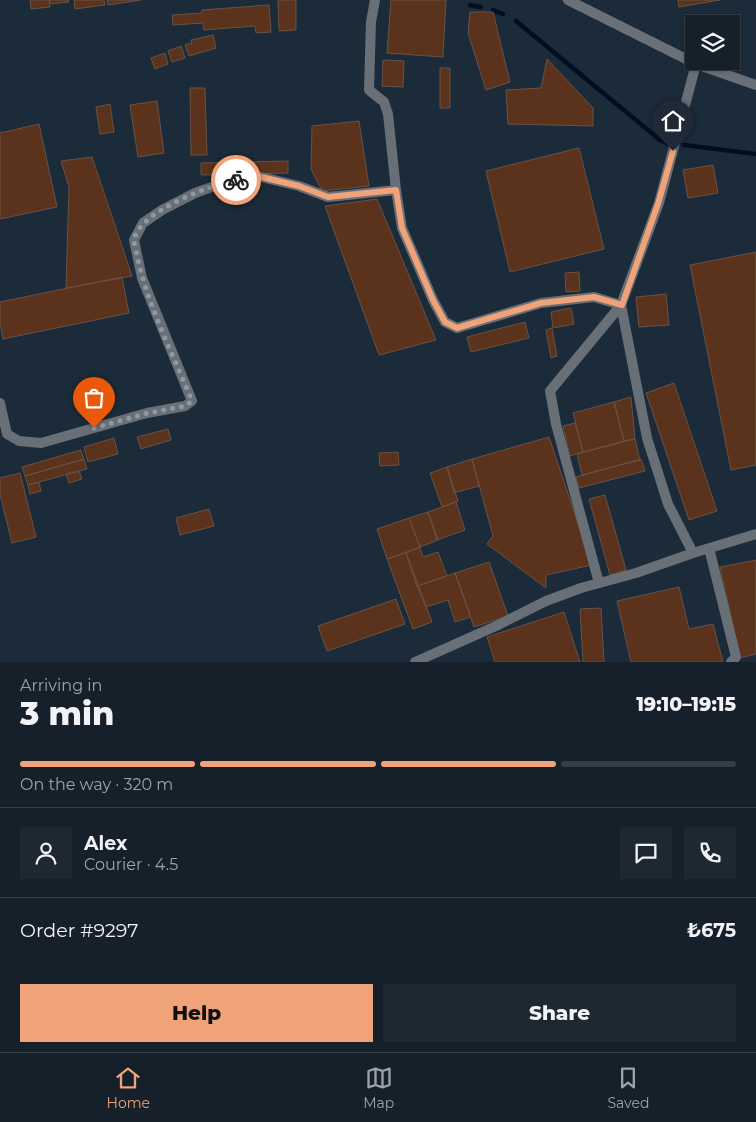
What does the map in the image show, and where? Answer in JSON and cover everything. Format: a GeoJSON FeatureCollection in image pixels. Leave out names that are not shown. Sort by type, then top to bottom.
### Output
{"type":"FeatureCollection","features":[{"type":"Feature","properties":{"kind":"street"},"geometry":{"type":"LineString","coordinates":[[375,0],[371,22],[369,90],[384,102],[388,114],[402,228],[433,300],[445,322],[457,328],[541,303],[594,297],[622,305]]}},
{"type":"Feature","properties":{"kind":"street"},"geometry":{"type":"LineString","coordinates":[[568,0],[685,58]]}},
{"type":"Feature","properties":{"kind":"street"},"geometry":{"type":"LineString","coordinates":[[599,583],[556,424],[550,391],[622,305],[658,204],[694,70]]}},
{"type":"Feature","properties":{"kind":"street"},"geometry":{"type":"LineString","coordinates":[[713,70],[756,85]]}},
{"type":"Feature","properties":{"kind":"street"},"geometry":{"type":"LineString","coordinates":[[0,403],[7,434],[19,441],[41,443],[148,413],[185,406],[192,401],[142,278],[134,240],[143,223],[178,201],[195,192],[226,182],[257,176],[299,186],[328,197],[396,190]]}},
{"type":"Feature","properties":{"kind":"street"},"geometry":{"type":"LineString","coordinates":[[622,305],[647,438],[668,504],[693,553]]}},
{"type":"Feature","properties":{"kind":"street"},"geometry":{"type":"LineString","coordinates":[[415,662],[496,626],[546,601],[581,588],[636,573],[756,534]]}},
{"type":"Feature","properties":{"kind":"street"},"geometry":{"type":"LineString","coordinates":[[709,548],[736,657],[731,662]]}},
{"type":"Feature","properties":{"kind":"building"},"geometry":{"type":"Polygon","coordinates":[[[30,0],[49,0],[50,7],[31,9],[30,0]]]}},
{"type":"Feature","properties":{"kind":"building"},"geometry":{"type":"Polygon","coordinates":[[[50,0],[68,0],[69,2],[50,4],[50,0]]]}},
{"type":"Feature","properties":{"kind":"building"},"geometry":{"type":"Polygon","coordinates":[[[74,0],[104,0],[105,5],[75,9],[74,0]]]}},
{"type":"Feature","properties":{"kind":"building"},"geometry":{"type":"Polygon","coordinates":[[[107,0],[141,0],[108,5],[107,0]]]}},
{"type":"Feature","properties":{"kind":"building"},"geometry":{"type":"Polygon","coordinates":[[[278,0],[296,0],[296,30],[279,31],[278,0]]]}},
{"type":"Feature","properties":{"kind":"building"},"geometry":{"type":"Polygon","coordinates":[[[391,0],[446,0],[443,57],[387,53],[391,0]]]}},
{"type":"Feature","properties":{"kind":"building"},"geometry":{"type":"Polygon","coordinates":[[[678,0],[720,0],[679,7],[678,0]]]}},
{"type":"Feature","properties":{"kind":"building"},"geometry":{"type":"Polygon","coordinates":[[[269,5],[271,32],[256,33],[255,26],[204,30],[203,23],[173,25],[172,15],[202,13],[202,10],[269,5]]]}},
{"type":"Feature","properties":{"kind":"building"},"geometry":{"type":"Polygon","coordinates":[[[470,12],[493,12],[510,82],[486,90],[468,33],[470,12]]]}},
{"type":"Feature","properties":{"kind":"building"},"geometry":{"type":"Polygon","coordinates":[[[213,35],[216,48],[189,56],[185,45],[192,43],[191,40],[213,35]]]}},
{"type":"Feature","properties":{"kind":"building"},"geometry":{"type":"Polygon","coordinates":[[[181,46],[185,58],[172,62],[168,51],[181,46]]]}},
{"type":"Feature","properties":{"kind":"building"},"geometry":{"type":"Polygon","coordinates":[[[165,53],[168,64],[155,69],[151,58],[165,53]]]}},
{"type":"Feature","properties":{"kind":"building"},"geometry":{"type":"Polygon","coordinates":[[[547,59],[593,108],[593,126],[508,124],[506,90],[541,88],[547,59]]]}},
{"type":"Feature","properties":{"kind":"building"},"geometry":{"type":"Polygon","coordinates":[[[383,60],[404,61],[403,87],[382,86],[383,60]]]}},
{"type":"Feature","properties":{"kind":"building"},"geometry":{"type":"Polygon","coordinates":[[[440,68],[450,68],[450,108],[440,108],[440,68]]]}},
{"type":"Feature","properties":{"kind":"building"},"geometry":{"type":"Polygon","coordinates":[[[190,88],[205,88],[207,155],[191,155],[190,88]]]}},
{"type":"Feature","properties":{"kind":"building"},"geometry":{"type":"Polygon","coordinates":[[[157,101],[164,153],[138,157],[130,105],[157,101]]]}},
{"type":"Feature","properties":{"kind":"building"},"geometry":{"type":"Polygon","coordinates":[[[110,104],[114,132],[100,134],[96,107],[110,104]]]}},
{"type":"Feature","properties":{"kind":"building"},"geometry":{"type":"Polygon","coordinates":[[[359,121],[369,186],[322,191],[311,169],[312,126],[359,121]]]}},
{"type":"Feature","properties":{"kind":"building"},"geometry":{"type":"Polygon","coordinates":[[[39,124],[57,207],[0,219],[0,133],[39,124]]]}},
{"type":"Feature","properties":{"kind":"building"},"geometry":{"type":"Polygon","coordinates":[[[579,148],[604,249],[510,272],[486,171],[579,148]]]}},
{"type":"Feature","properties":{"kind":"building"},"geometry":{"type":"Polygon","coordinates":[[[92,157],[132,276],[66,288],[69,187],[61,161],[92,157]]]}},
{"type":"Feature","properties":{"kind":"building"},"geometry":{"type":"Polygon","coordinates":[[[288,161],[288,173],[201,175],[201,163],[288,161]]]}},
{"type":"Feature","properties":{"kind":"building"},"geometry":{"type":"Polygon","coordinates":[[[713,165],[718,193],[688,198],[683,170],[713,165]]]}},
{"type":"Feature","properties":{"kind":"building"},"geometry":{"type":"Polygon","coordinates":[[[377,199],[436,340],[379,355],[325,206],[377,199]]]}},
{"type":"Feature","properties":{"kind":"building"},"geometry":{"type":"Polygon","coordinates":[[[756,252],[756,465],[731,470],[690,265],[756,252]]]}},
{"type":"Feature","properties":{"kind":"building"},"geometry":{"type":"Polygon","coordinates":[[[579,272],[580,291],[566,292],[565,273],[579,272]]]}},
{"type":"Feature","properties":{"kind":"building"},"geometry":{"type":"Polygon","coordinates":[[[122,277],[129,313],[3,339],[0,323],[0,302],[122,277]]]}},
{"type":"Feature","properties":{"kind":"building"},"geometry":{"type":"Polygon","coordinates":[[[666,294],[669,325],[639,327],[636,297],[666,294]]]}},
{"type":"Feature","properties":{"kind":"building"},"geometry":{"type":"Polygon","coordinates":[[[571,308],[574,324],[553,328],[551,312],[571,308]]]}},
{"type":"Feature","properties":{"kind":"building"},"geometry":{"type":"Polygon","coordinates":[[[525,322],[529,338],[471,352],[467,337],[525,322]]]}},
{"type":"Feature","properties":{"kind":"building"},"geometry":{"type":"Polygon","coordinates":[[[552,328],[557,356],[551,358],[546,330],[552,328]]]}},
{"type":"Feature","properties":{"kind":"building"},"geometry":{"type":"Polygon","coordinates":[[[674,383],[717,511],[689,520],[646,393],[674,383]]]}},
{"type":"Feature","properties":{"kind":"building"},"geometry":{"type":"Polygon","coordinates":[[[631,397],[635,439],[624,441],[614,402],[631,397]]]}},
{"type":"Feature","properties":{"kind":"building"},"geometry":{"type":"Polygon","coordinates":[[[614,402],[624,441],[583,452],[573,413],[614,402]]]}},
{"type":"Feature","properties":{"kind":"building"},"geometry":{"type":"Polygon","coordinates":[[[575,423],[583,452],[570,456],[563,426],[575,423]]]}},
{"type":"Feature","properties":{"kind":"building"},"geometry":{"type":"Polygon","coordinates":[[[168,429],[171,440],[141,449],[137,437],[168,429]]]}},
{"type":"Feature","properties":{"kind":"building"},"geometry":{"type":"Polygon","coordinates":[[[549,437],[592,565],[546,575],[546,588],[487,544],[493,536],[472,459],[549,437]]]}},
{"type":"Feature","properties":{"kind":"building"},"geometry":{"type":"Polygon","coordinates":[[[114,438],[118,454],[88,462],[84,447],[114,438]]]}},
{"type":"Feature","properties":{"kind":"building"},"geometry":{"type":"Polygon","coordinates":[[[635,439],[640,460],[582,475],[577,454],[635,439]]]}},
{"type":"Feature","properties":{"kind":"building"},"geometry":{"type":"Polygon","coordinates":[[[81,450],[84,459],[25,476],[22,467],[81,450]]]}},
{"type":"Feature","properties":{"kind":"building"},"geometry":{"type":"Polygon","coordinates":[[[398,452],[399,465],[380,466],[379,453],[398,452]]]}},
{"type":"Feature","properties":{"kind":"building"},"geometry":{"type":"Polygon","coordinates":[[[84,459],[87,469],[28,485],[25,476],[84,459]]]}},
{"type":"Feature","properties":{"kind":"building"},"geometry":{"type":"Polygon","coordinates":[[[472,459],[479,486],[454,493],[447,467],[472,459]]]}},
{"type":"Feature","properties":{"kind":"building"},"geometry":{"type":"Polygon","coordinates":[[[641,459],[645,471],[579,488],[576,477],[641,459]]]}},
{"type":"Feature","properties":{"kind":"building"},"geometry":{"type":"Polygon","coordinates":[[[447,467],[458,501],[442,507],[430,473],[447,467]]]}},
{"type":"Feature","properties":{"kind":"building"},"geometry":{"type":"Polygon","coordinates":[[[79,471],[82,479],[69,483],[66,474],[79,471]]]}},
{"type":"Feature","properties":{"kind":"building"},"geometry":{"type":"Polygon","coordinates":[[[20,473],[36,537],[12,543],[0,494],[0,478],[20,473]]]}},
{"type":"Feature","properties":{"kind":"building"},"geometry":{"type":"Polygon","coordinates":[[[39,482],[41,491],[30,494],[28,485],[39,482]]]}},
{"type":"Feature","properties":{"kind":"building"},"geometry":{"type":"Polygon","coordinates":[[[605,495],[626,570],[610,575],[589,499],[605,495]]]}},
{"type":"Feature","properties":{"kind":"building"},"geometry":{"type":"Polygon","coordinates":[[[456,502],[465,530],[437,540],[428,512],[456,502]]]}},
{"type":"Feature","properties":{"kind":"building"},"geometry":{"type":"Polygon","coordinates":[[[209,509],[214,526],[180,535],[176,518],[209,509]]]}},
{"type":"Feature","properties":{"kind":"building"},"geometry":{"type":"Polygon","coordinates":[[[428,512],[438,540],[420,547],[409,518],[428,512]]]}},
{"type":"Feature","properties":{"kind":"building"},"geometry":{"type":"Polygon","coordinates":[[[409,518],[420,547],[387,559],[377,529],[409,518]]]}},
{"type":"Feature","properties":{"kind":"building"},"geometry":{"type":"Polygon","coordinates":[[[420,547],[423,557],[438,552],[447,576],[417,586],[406,553],[420,547]]]}},
{"type":"Feature","properties":{"kind":"building"},"geometry":{"type":"Polygon","coordinates":[[[406,553],[432,622],[413,629],[387,559],[406,553]]]}},
{"type":"Feature","properties":{"kind":"building"},"geometry":{"type":"Polygon","coordinates":[[[756,560],[756,654],[740,658],[720,567],[756,560]]]}},
{"type":"Feature","properties":{"kind":"building"},"geometry":{"type":"Polygon","coordinates":[[[489,562],[508,616],[474,627],[455,573],[489,562]]]}},
{"type":"Feature","properties":{"kind":"building"},"geometry":{"type":"Polygon","coordinates":[[[455,573],[471,617],[455,622],[448,600],[426,607],[417,586],[455,573]]]}},
{"type":"Feature","properties":{"kind":"building"},"geometry":{"type":"Polygon","coordinates":[[[679,587],[689,629],[713,624],[723,662],[631,662],[617,601],[679,587]]]}},
{"type":"Feature","properties":{"kind":"building"},"geometry":{"type":"Polygon","coordinates":[[[396,599],[405,624],[327,651],[318,626],[396,599]]]}},
{"type":"Feature","properties":{"kind":"building"},"geometry":{"type":"Polygon","coordinates":[[[601,608],[604,662],[583,662],[580,609],[601,608]]]}},
{"type":"Feature","properties":{"kind":"building"},"geometry":{"type":"Polygon","coordinates":[[[564,612],[580,662],[495,662],[487,637],[564,612]]]}},
{"type":"Feature","properties":{"kind":"waterway"},"geometry":{"type":"LineString","coordinates":[[470,5],[481,7]]}},
{"type":"Feature","properties":{"kind":"waterway"},"geometry":{"type":"LineString","coordinates":[[493,10],[503,14]]}},
{"type":"Feature","properties":{"kind":"waterway"},"geometry":{"type":"LineString","coordinates":[[516,21],[660,140],[667,143]]}},
{"type":"Feature","properties":{"kind":"waterway"},"geometry":{"type":"LineString","coordinates":[[684,145],[756,154]]}},
{"type":"Feature","properties":{"kind":"way so far"},"geometry":{"type":"LineString","coordinates":[[94,428],[148,413],[185,406],[192,401],[142,278],[134,240],[143,223],[162,210],[195,192],[236,180]]}},
{"type":"Feature","properties":{"kind":"route"},"geometry":{"type":"LineString","coordinates":[[236,180],[257,176],[299,186],[328,197],[396,190],[402,228],[433,300],[445,322],[457,328],[541,303],[594,297],[622,305],[658,204],[673,151]]}}]}
